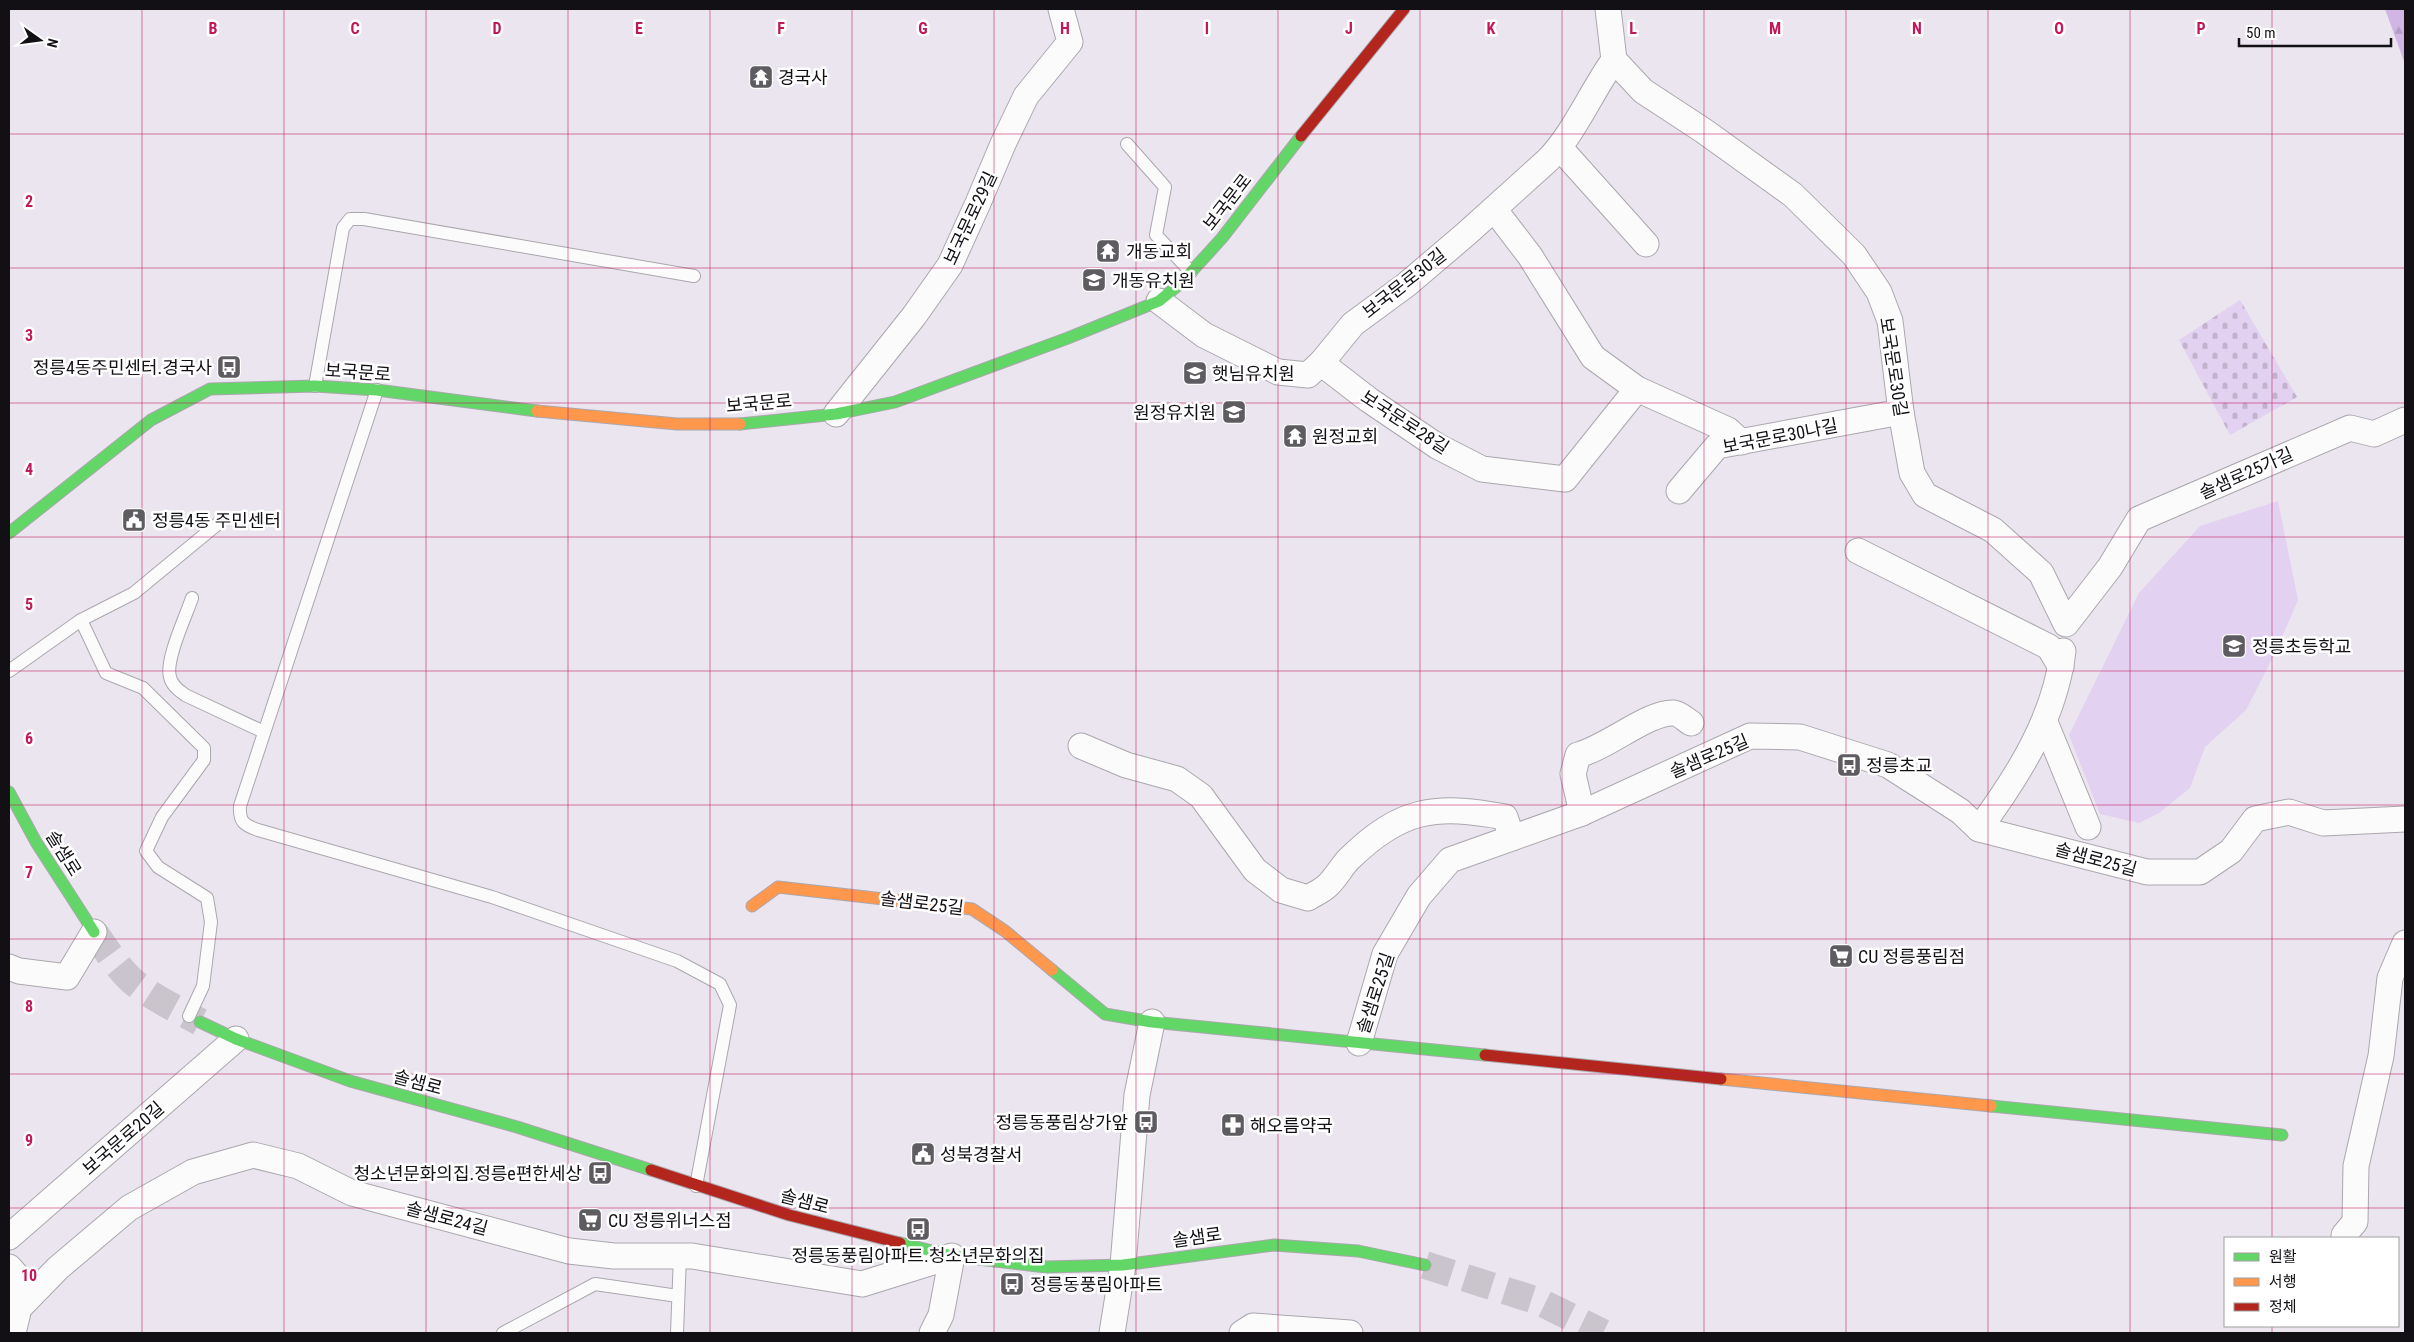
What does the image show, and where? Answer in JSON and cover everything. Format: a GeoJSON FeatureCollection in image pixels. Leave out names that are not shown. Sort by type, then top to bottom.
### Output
{"type":"FeatureCollection","features":[{"type":"Feature","properties":{"kind":"street","name":"보국문로29길"},"geometry":{"type":"LineString","coordinates":[[836,414],[914,316],[950,264],[978,204],[1002,144],[1026,96],[1070,42],[1061,9]]}},
{"type":"Feature","properties":{"kind":"street","name":"보국문로"},"geometry":{"type":"LineString","coordinates":[[9,533],[151,420],[210,389],[315,386],[377,390],[573,416],[677,424],[738,424],[836,414],[894,402],[1159,301],[1191,272],[1222,238],[1338,89],[1404,9]]}},
{"type":"Feature","properties":{"kind":"street"},"geometry":{"type":"LineString","coordinates":[[1608,9],[1614,60]]}},
{"type":"Feature","properties":{"kind":"street","name":"보국문로30길"},"geometry":{"type":"LineString","coordinates":[[1321,363],[1353,324],[1406,285],[1494,209],[1560,148],[1596,84],[1614,60],[1643,91],[1704,131],[1793,195],[1854,256],[1879,292],[1890,321],[1901,412],[1912,473],[1925,495],[1993,530],[2040,573],[2066,624]]}},
{"type":"Feature","properties":{"kind":"street"},"geometry":{"type":"LineString","coordinates":[[1560,148],[1646,244]]}},
{"type":"Feature","properties":{"kind":"street"},"geometry":{"type":"LineString","coordinates":[[1494,209],[1530,256],[1593,357],[1637,389],[1728,430],[1740,442]]}},
{"type":"Feature","properties":{"kind":"street"},"geometry":{"type":"LineString","coordinates":[[1159,301],[1204,335],[1278,372],[1308,375],[1321,363]]}},
{"type":"Feature","properties":{"kind":"street","name":"보국문로28길"},"geometry":{"type":"LineString","coordinates":[[1321,363],[1369,400],[1430,440],[1474,465],[1482,468],[1549,478],[1565,479],[1637,389]]}},
{"type":"Feature","properties":{"kind":"street","name":"보국문로30나길"},"geometry":{"type":"LineString","coordinates":[[1679,491],[1717,446],[1901,412]]}},
{"type":"Feature","properties":{"kind":"street","name":"솔샘로25가길"},"geometry":{"type":"LineString","coordinates":[[2066,624],[2110,567],[2139,519],[2350,428],[2374,434],[2405,420]]}},
{"type":"Feature","properties":{"kind":"street"},"geometry":{"type":"LineString","coordinates":[[1858,550],[2049,646],[2061,667]]}},
{"type":"Feature","properties":{"kind":"street"},"geometry":{"type":"LineString","coordinates":[[1979,829],[2006,793],[2045,722],[2061,667],[2066,624]]}},
{"type":"Feature","properties":{"kind":"street"},"geometry":{"type":"LineString","coordinates":[[1582,813],[1573,774],[1578,755],[1594,751],[1655,716],[1676,713],[1691,723]]}},
{"type":"Feature","properties":{"kind":"street"},"geometry":{"type":"LineString","coordinates":[[2045,722],[2088,827]]}},
{"type":"Feature","properties":{"kind":"street","name":"솔샘로25길"},"geometry":{"type":"LineString","coordinates":[[752,906],[778,886],[972,909],[1005,931],[1105,1014],[1152,1022],[1359,1043],[1385,954],[1418,896],[1450,860],[1582,813],[1750,736],[1800,737],[1888,765],[1960,810],[1979,829],[2147,872],[2200,872],[2232,851],[2255,819],[2289,812],[2323,823],[2405,819]]}},
{"type":"Feature","properties":{"kind":"street"},"geometry":{"type":"LineString","coordinates":[[1081,746],[1126,765],[1177,779],[1201,796],[1254,870],[1281,890],[1308,898],[1327,886],[1348,860],[1391,824],[1435,809],[1476,811],[1506,817],[1512,838]]}},
{"type":"Feature","properties":{"kind":"street","name":"솔샘로"},"geometry":{"type":"LineString","coordinates":[[9,792],[36,842],[94,932]]}},
{"type":"Feature","properties":{"kind":"street"},"geometry":{"type":"LineString","coordinates":[[9,967],[19,971],[67,976],[94,932]]}},
{"type":"Feature","properties":{"kind":"street"},"geometry":{"type":"LineString","coordinates":[[2344,1235],[2355,1222],[2356,1166],[2405,943]]}},
{"type":"Feature","properties":{"kind":"street","name":"솔샘로"},"geometry":{"type":"LineString","coordinates":[[195,1019],[236,1039],[350,1081],[517,1127],[789,1215],[952,1256],[1046,1267],[1123,1265],[1274,1245],[1358,1251],[1425,1265]]}},
{"type":"Feature","properties":{"kind":"street"},"geometry":{"type":"LineString","coordinates":[[1112,1333],[1123,1265],[1137,1096],[1152,1022]]}},
{"type":"Feature","properties":{"kind":"street","name":"보국문로20길"},"geometry":{"type":"LineString","coordinates":[[9,1237],[236,1039]]}},
{"type":"Feature","properties":{"kind":"street"},"geometry":{"type":"LineString","coordinates":[[1359,1043],[2282,1135]]}},
{"type":"Feature","properties":{"kind":"street","name":"솔샘로24길"},"geometry":{"type":"LineString","coordinates":[[19,1308],[58,1268],[130,1208],[194,1172],[253,1155],[298,1166],[352,1193],[569,1251],[614,1256],[680,1256],[862,1284],[952,1256]]}},
{"type":"Feature","properties":{"kind":"street"},"geometry":{"type":"LineString","coordinates":[[932,1333],[941,1315],[952,1256]]}},
{"type":"Feature","properties":{"kind":"street"},"geometry":{"type":"LineString","coordinates":[[9,1267],[17,1276],[19,1308],[13,1333]]}},
{"type":"Feature","properties":{"kind":"street"},"geometry":{"type":"LineString","coordinates":[[1242,1333],[1253,1326],[1291,1331],[1350,1333]]}},
{"type":"Feature","properties":{"kind":"lane"},"geometry":{"type":"LineString","coordinates":[[1127,144],[1165,187],[1156,235],[1191,272]]}},
{"type":"Feature","properties":{"kind":"lane"},"geometry":{"type":"LineString","coordinates":[[315,386],[343,228],[350,219],[364,219],[694,276]]}},
{"type":"Feature","properties":{"kind":"lane"},"geometry":{"type":"LineString","coordinates":[[377,390],[240,806],[240,814],[244,825],[492,897],[677,961],[720,984],[730,1004],[696,1186]]}},
{"type":"Feature","properties":{"kind":"lane"},"geometry":{"type":"LineString","coordinates":[[9,671],[81,620],[134,593],[220,522]]}},
{"type":"Feature","properties":{"kind":"lane"},"geometry":{"type":"LineString","coordinates":[[192,598],[169,665],[170,678],[176,688],[185,695],[264,732]]}},
{"type":"Feature","properties":{"kind":"lane"},"geometry":{"type":"LineString","coordinates":[[81,620],[106,673],[143,688],[204,748],[204,760],[162,817],[146,851],[158,867],[207,898],[211,922],[203,986],[195,1019]]}},
{"type":"Feature","properties":{"kind":"lane"},"geometry":{"type":"LineString","coordinates":[[677,1333],[680,1256]]}},
{"type":"Feature","properties":{"kind":"lane"},"geometry":{"type":"LineString","coordinates":[[503,1333],[595,1284],[678,1296]]}},
{"type":"Feature","properties":{"kind":"green space"},"geometry":{"type":"Polygon","coordinates":[[[2385,9],[2405,9],[2405,64],[2385,9]]]}},
{"type":"Feature","properties":{"kind":"green space"},"geometry":{"type":"Polygon","coordinates":[[[2240,300],[2297,397],[2230,435],[2179,340],[2240,300]]]}},
{"type":"Feature","properties":{"kind":"green space"},"geometry":{"type":"Polygon","coordinates":[[[2278,501],[2298,600],[2275,653],[2246,710],[2205,747],[2190,788],[2159,813],[2139,823],[2100,814],[2069,735],[2139,593],[2200,526],[2278,501]]]}},
{"type":"Feature","properties":{"kind":"tunnel"},"geometry":{"type":"LineString","coordinates":[[94,932],[115,962],[130,979],[155,997],[200,1022]]}},
{"type":"Feature","properties":{"kind":"tunnel"},"geometry":{"type":"LineString","coordinates":[[1425,1265],[1538,1301],[1603,1333]]}},
{"type":"Feature","properties":{"kind":"traffic: fast"},"geometry":{"type":"LineString","coordinates":[[740,424],[836,414],[895,402],[1068,338],[1159,301],[1182,282],[1222,238],[1301,136]]}},
{"type":"Feature","properties":{"kind":"traffic: fast"},"geometry":{"type":"LineString","coordinates":[[9,533],[151,420],[210,389],[315,386],[377,390],[537,411]]}},
{"type":"Feature","properties":{"kind":"traffic: fast"},"geometry":{"type":"LineString","coordinates":[[9,792],[36,842],[94,932]]}},
{"type":"Feature","properties":{"kind":"traffic: fast"},"geometry":{"type":"LineString","coordinates":[[1052,970],[1105,1014],[1152,1022],[1485,1055]]}},
{"type":"Feature","properties":{"kind":"traffic: fast"},"geometry":{"type":"LineString","coordinates":[[200,1022],[236,1039],[350,1081],[517,1127],[651,1170]]}},
{"type":"Feature","properties":{"kind":"traffic: fast"},"geometry":{"type":"LineString","coordinates":[[1991,1106],[2282,1135]]}},
{"type":"Feature","properties":{"kind":"traffic: fast"},"geometry":{"type":"LineString","coordinates":[[900,1243],[952,1256],[1046,1267],[1123,1265],[1274,1245],[1358,1251],[1425,1265]]}},
{"type":"Feature","properties":{"kind":"traffic: slow"},"geometry":{"type":"LineString","coordinates":[[537,411],[677,424],[740,424]]}},
{"type":"Feature","properties":{"kind":"traffic: slow"},"geometry":{"type":"LineString","coordinates":[[752,906],[778,887],[972,909],[1005,931],[1052,970]]}},
{"type":"Feature","properties":{"kind":"traffic: slow"},"geometry":{"type":"LineString","coordinates":[[1721,1079],[1991,1106]]}},
{"type":"Feature","properties":{"kind":"traffic: jam"},"geometry":{"type":"LineString","coordinates":[[1301,136],[1404,9]]}},
{"type":"Feature","properties":{"kind":"traffic: jam"},"geometry":{"type":"LineString","coordinates":[[1485,1055],[1721,1079]]}},
{"type":"Feature","properties":{"kind":"traffic: jam"},"geometry":{"type":"LineString","coordinates":[[651,1170],[789,1215],[900,1243]]}},
{"type":"Feature","properties":{"kind":"place","name":"경국사"},"geometry":{"type":"Point","coordinates":[761,77]}},
{"type":"Feature","properties":{"kind":"place","name":"개동교회"},"geometry":{"type":"Point","coordinates":[1108,251]}},
{"type":"Feature","properties":{"kind":"place","name":"개동유치원"},"geometry":{"type":"Point","coordinates":[1094,280]}},
{"type":"Feature","properties":{"kind":"place","name":"정릉4동주민센터.경국사"},"geometry":{"type":"Point","coordinates":[229,367]}},
{"type":"Feature","properties":{"kind":"place","name":"햇님유치원"},"geometry":{"type":"Point","coordinates":[1195,373]}},
{"type":"Feature","properties":{"kind":"place","name":"원정유치원"},"geometry":{"type":"Point","coordinates":[1234,412]}},
{"type":"Feature","properties":{"kind":"place","name":"원정교회"},"geometry":{"type":"Point","coordinates":[1295,436]}},
{"type":"Feature","properties":{"kind":"place","name":"정릉4동 주민센터"},"geometry":{"type":"Point","coordinates":[134,520]}},
{"type":"Feature","properties":{"kind":"place","name":"정릉초등학교"},"geometry":{"type":"Point","coordinates":[2234,646]}},
{"type":"Feature","properties":{"kind":"place","name":"정릉초교"},"geometry":{"type":"Point","coordinates":[1849,765]}},
{"type":"Feature","properties":{"kind":"place","name":"CU 정릉풍림점"},"geometry":{"type":"Point","coordinates":[1841,956]}},
{"type":"Feature","properties":{"kind":"place","name":"정릉동풍림상가앞"},"geometry":{"type":"Point","coordinates":[1146,1122]}},
{"type":"Feature","properties":{"kind":"place","name":"해오름약국"},"geometry":{"type":"Point","coordinates":[1233,1125]}},
{"type":"Feature","properties":{"kind":"place","name":"성북경찰서"},"geometry":{"type":"Point","coordinates":[923,1154]}},
{"type":"Feature","properties":{"kind":"place","name":"청소년문화의집.정릉e편한세상"},"geometry":{"type":"Point","coordinates":[600,1173]}},
{"type":"Feature","properties":{"kind":"place","name":"CU 정릉위너스점"},"geometry":{"type":"Point","coordinates":[590,1220]}},
{"type":"Feature","properties":{"kind":"place","name":"정릉동풍림아파트.청소년문화의집"},"geometry":{"type":"Point","coordinates":[918,1229]}},
{"type":"Feature","properties":{"kind":"place","name":"정릉동풍림아파트"},"geometry":{"type":"Point","coordinates":[1012,1284]}}]}
